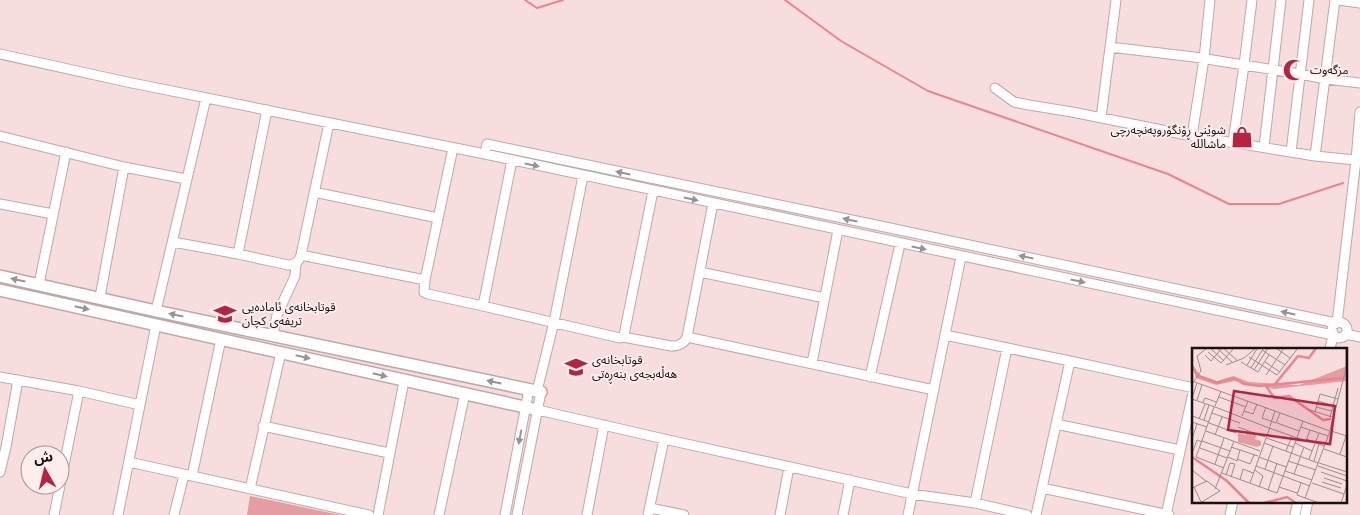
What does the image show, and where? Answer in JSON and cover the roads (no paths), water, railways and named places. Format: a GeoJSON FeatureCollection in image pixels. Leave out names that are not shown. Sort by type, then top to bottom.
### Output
{"type":"FeatureCollection","features":[{"type":"Feature","properties":{"kind":"main road"},"geometry":{"type":"LineString","coordinates":[[0,276],[536,391]]}},
{"type":"Feature","properties":{"kind":"main road"},"geometry":{"type":"LineString","coordinates":[[0,290],[538,410]]}},
{"type":"Feature","properties":{"kind":"main road"},"geometry":{"type":"LineString","coordinates":[[279,336],[281,352]]}},
{"type":"Feature","properties":{"kind":"street"},"geometry":{"type":"LineString","coordinates":[[1101,118],[1116,0]]}},
{"type":"Feature","properties":{"kind":"street"},"geometry":{"type":"LineString","coordinates":[[1192,136],[1204,59],[1210,0]]}},
{"type":"Feature","properties":{"kind":"street"},"geometry":{"type":"LineString","coordinates":[[1233,142],[1252,0]]}},
{"type":"Feature","properties":{"kind":"street"},"geometry":{"type":"LineString","coordinates":[[1264,147],[1272,69],[1282,0]]}},
{"type":"Feature","properties":{"kind":"street"},"geometry":{"type":"LineString","coordinates":[[1291,152],[1309,0]]}},
{"type":"Feature","properties":{"kind":"street"},"geometry":{"type":"LineString","coordinates":[[1315,156],[1337,0],[1360,3]]}},
{"type":"Feature","properties":{"kind":"street"},"geometry":{"type":"LineString","coordinates":[[1110,47],[1272,69],[1326,79],[1360,82]]}},
{"type":"Feature","properties":{"kind":"street"},"geometry":{"type":"LineString","coordinates":[[0,54],[485,154],[900,244],[1340,336],[1360,337]]}},
{"type":"Feature","properties":{"kind":"street"},"geometry":{"type":"LineString","coordinates":[[996,88],[1014,102],[1192,136],[1315,156],[1356,160]]}},
{"type":"Feature","properties":{"kind":"street"},"geometry":{"type":"LineString","coordinates":[[156,310],[206,98]]}},
{"type":"Feature","properties":{"kind":"street"},"geometry":{"type":"LineString","coordinates":[[238,254],[267,110]]}},
{"type":"Feature","properties":{"kind":"street"},"geometry":{"type":"LineString","coordinates":[[1340,336],[1332,330],[1333,325],[1336,323],[1360,112]]}},
{"type":"Feature","properties":{"kind":"street"},"geometry":{"type":"LineString","coordinates":[[279,336],[277,315],[295,276],[329,123]]}},
{"type":"Feature","properties":{"kind":"street"},"geometry":{"type":"LineString","coordinates":[[0,136],[124,167],[186,179]]}},
{"type":"Feature","properties":{"kind":"street"},"geometry":{"type":"LineString","coordinates":[[485,154],[487,144],[1336,323],[1342,322],[1348,330],[1340,336],[1331,348]]}},
{"type":"Feature","properties":{"kind":"street"},"geometry":{"type":"LineString","coordinates":[[453,148],[424,292],[620,338],[675,346],[683,343],[687,336],[713,204]]}},
{"type":"Feature","properties":{"kind":"street"},"geometry":{"type":"LineString","coordinates":[[39,284],[66,152]]}},
{"type":"Feature","properties":{"kind":"street"},"geometry":{"type":"LineString","coordinates":[[483,306],[512,160]]}},
{"type":"Feature","properties":{"kind":"street"},"geometry":{"type":"LineString","coordinates":[[100,298],[124,167]]}},
{"type":"Feature","properties":{"kind":"street"},"geometry":{"type":"LineString","coordinates":[[505,515],[526,408],[536,391],[554,322],[583,176]]}},
{"type":"Feature","properties":{"kind":"street"},"geometry":{"type":"LineString","coordinates":[[623,337],[653,191]]}},
{"type":"Feature","properties":{"kind":"street"},"geometry":{"type":"LineString","coordinates":[[314,192],[438,218]]}},
{"type":"Feature","properties":{"kind":"street"},"geometry":{"type":"LineString","coordinates":[[0,204],[53,214]]}},
{"type":"Feature","properties":{"kind":"street"},"geometry":{"type":"LineString","coordinates":[[873,238],[876,225]]}},
{"type":"Feature","properties":{"kind":"street"},"geometry":{"type":"LineString","coordinates":[[812,363],[838,230]]}},
{"type":"Feature","properties":{"kind":"street"},"geometry":{"type":"LineString","coordinates":[[173,242],[238,254],[288,266],[299,259],[425,280]]}},
{"type":"Feature","properties":{"kind":"street"},"geometry":{"type":"LineString","coordinates":[[870,377],[900,244]]}},
{"type":"Feature","properties":{"kind":"street"},"geometry":{"type":"LineString","coordinates":[[908,515],[961,256]]}},
{"type":"Feature","properties":{"kind":"street"},"geometry":{"type":"LineString","coordinates":[[700,272],[824,298]]}},
{"type":"Feature","properties":{"kind":"street"},"geometry":{"type":"LineString","coordinates":[[118,515],[156,325]]}},
{"type":"Feature","properties":{"kind":"street"},"geometry":{"type":"LineString","coordinates":[[944,335],[1192,388]]}},
{"type":"Feature","properties":{"kind":"street"},"geometry":{"type":"LineString","coordinates":[[687,336],[934,390]]}},
{"type":"Feature","properties":{"kind":"street"},"geometry":{"type":"LineString","coordinates":[[1340,336],[1340,348]]}},
{"type":"Feature","properties":{"kind":"street"},"geometry":{"type":"LineString","coordinates":[[174,515],[188,476],[221,340]]}},
{"type":"Feature","properties":{"kind":"street"},"geometry":{"type":"LineString","coordinates":[[975,503],[1007,348]]}},
{"type":"Feature","properties":{"kind":"street"},"geometry":{"type":"LineString","coordinates":[[250,489],[281,352]]}},
{"type":"Feature","properties":{"kind":"street"},"geometry":{"type":"LineString","coordinates":[[1036,515],[1070,361]]}},
{"type":"Feature","properties":{"kind":"street"},"geometry":{"type":"LineString","coordinates":[[0,377],[80,391],[140,405]]}},
{"type":"Feature","properties":{"kind":"street"},"geometry":{"type":"LineString","coordinates":[[0,472],[3,446],[18,380]]}},
{"type":"Feature","properties":{"kind":"street"},"geometry":{"type":"LineString","coordinates":[[378,515],[404,381]]}},
{"type":"Feature","properties":{"kind":"street"},"geometry":{"type":"LineString","coordinates":[[54,515],[80,391]]}},
{"type":"Feature","properties":{"kind":"street"},"geometry":{"type":"LineString","coordinates":[[517,515],[538,410],[536,391]]}},
{"type":"Feature","properties":{"kind":"street"},"geometry":{"type":"LineString","coordinates":[[439,515],[465,393]]}},
{"type":"Feature","properties":{"kind":"street"},"geometry":{"type":"LineString","coordinates":[[1042,488],[1167,515],[1192,397]]}},
{"type":"Feature","properties":{"kind":"street"},"geometry":{"type":"LineString","coordinates":[[538,410],[912,494],[975,503],[1027,515]]}},
{"type":"Feature","properties":{"kind":"street"},"geometry":{"type":"LineString","coordinates":[[1056,424],[1180,450]]}},
{"type":"Feature","properties":{"kind":"street"},"geometry":{"type":"LineString","coordinates":[[587,515],[604,425]]}},
{"type":"Feature","properties":{"kind":"street"},"geometry":{"type":"LineString","coordinates":[[264,426],[389,453]]}},
{"type":"Feature","properties":{"kind":"street"},"geometry":{"type":"LineString","coordinates":[[664,439],[649,512],[684,515]]}},
{"type":"Feature","properties":{"kind":"street"},"geometry":{"type":"LineString","coordinates":[[129,462],[369,515]]}},
{"type":"Feature","properties":{"kind":"street"},"geometry":{"type":"LineString","coordinates":[[780,515],[789,467]]}},
{"type":"Feature","properties":{"kind":"street"},"geometry":{"type":"LineString","coordinates":[[843,515],[850,480]]}},
{"type":"Feature","properties":{"kind":"street"},"geometry":{"type":"LineString","coordinates":[[1230,515],[1233,502]]}},
{"type":"Feature","properties":{"kind":"street"},"geometry":{"type":"LineString","coordinates":[[1295,515],[1298,502]]}},
{"type":"Feature","properties":{"kind":"street"},"geometry":{"type":"LineString","coordinates":[[1305,515],[1308,502]]}},
{"type":"Feature","properties":{"kind":"waterway"},"geometry":{"type":"LineString","coordinates":[[525,0],[537,8],[563,0]]}},
{"type":"Feature","properties":{"kind":"waterway"},"geometry":{"type":"LineString","coordinates":[[785,0],[841,41],[928,91],[1168,174],[1229,204],[1279,204],[1343,183]]}},
{"type":"Feature","properties":{"kind":"place","name":"مزگەوت"},"geometry":{"type":"Point","coordinates":[1294,70]}},
{"type":"Feature","properties":{"kind":"place","name":"شوێنی ڕۆنگۆروپەنچەرچی ماشاللە"},"geometry":{"type":"Point","coordinates":[1242,137]}},
{"type":"Feature","properties":{"kind":"place","name":"قوتابخانەی ئامادەیی تریفەی کچان"},"geometry":{"type":"Point","coordinates":[225,314]}},
{"type":"Feature","properties":{"kind":"place","name":"قوتابخانەی هەڵەبجەی بنەڕەتی"},"geometry":{"type":"Point","coordinates":[576,367]}}]}
